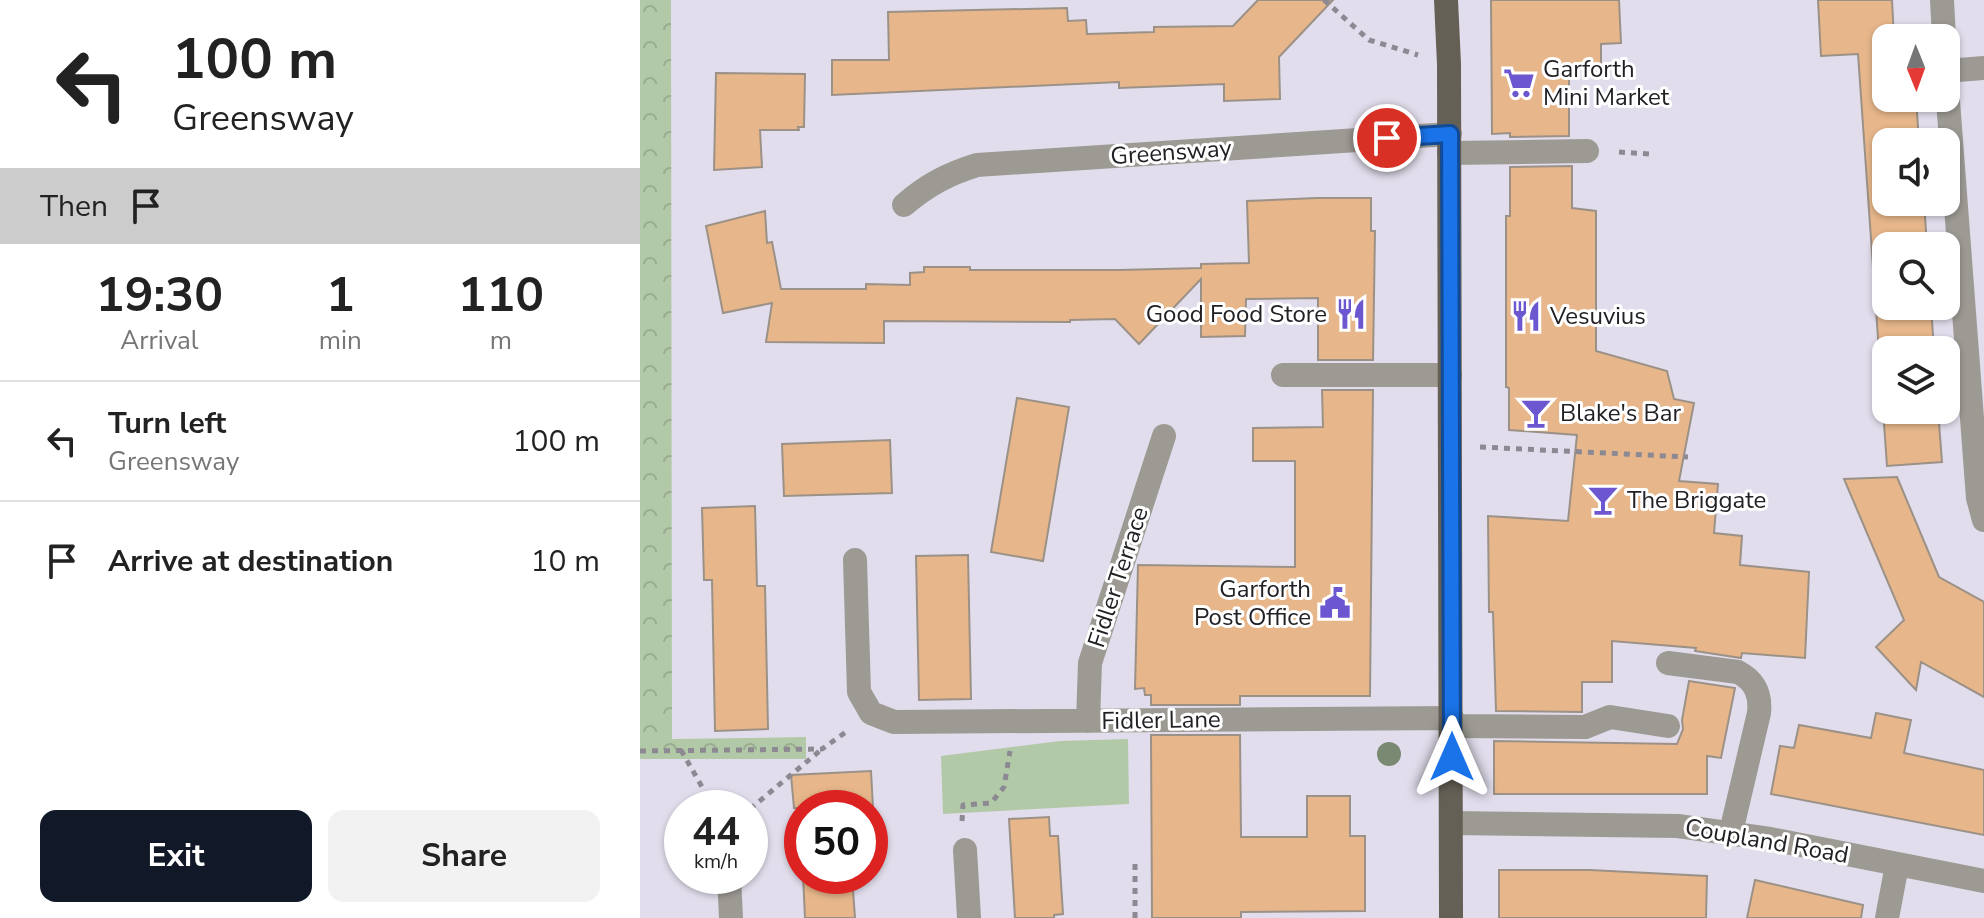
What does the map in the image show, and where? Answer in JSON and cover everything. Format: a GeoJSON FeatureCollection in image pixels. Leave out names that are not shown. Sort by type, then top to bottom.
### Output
{"type":"FeatureCollection","features":[{"type":"Feature","properties":{"kind":"main road"},"geometry":{"type":"LineString","coordinates":[[1446,0],[1450,143],[1451,918]]}},
{"type":"Feature","properties":{"kind":"street"},"geometry":{"type":"LineString","coordinates":[[1942,0],[1943,24]]}},
{"type":"Feature","properties":{"kind":"street"},"geometry":{"type":"LineString","coordinates":[[1960,71],[1984,68]]}},
{"type":"Feature","properties":{"kind":"street"},"geometry":{"type":"LineString","coordinates":[[1949,112],[1978,498],[1984,520]]}},
{"type":"Feature","properties":{"kind":"street","name":"Greensway"},"geometry":{"type":"LineString","coordinates":[[904,205],[938,180],[977,165],[1450,143],[1587,151]]}},
{"type":"Feature","properties":{"kind":"street"},"geometry":{"type":"LineString","coordinates":[[1283,375],[1450,375]]}},
{"type":"Feature","properties":{"kind":"street","name":"Fidler Terrace"},"geometry":{"type":"LineString","coordinates":[[1088,721],[1090,663],[1164,436]]}},
{"type":"Feature","properties":{"kind":"street"},"geometry":{"type":"LineString","coordinates":[[855,560],[859,692],[871,713]]}},
{"type":"Feature","properties":{"kind":"street"},"geometry":{"type":"LineString","coordinates":[[1668,663],[1738,672],[1747,677],[1759,693],[1759,713],[1731,832]]}},
{"type":"Feature","properties":{"kind":"street","name":"Fidler Lane"},"geometry":{"type":"LineString","coordinates":[[871,713],[894,722],[1452,722],[1585,727],[1610,717],[1668,726]]}},
{"type":"Feature","properties":{"kind":"street","name":"Coupland Road"},"geometry":{"type":"LineString","coordinates":[[1451,823],[1678,826],[1731,832],[1984,881]]}},
{"type":"Feature","properties":{"kind":"street"},"geometry":{"type":"LineString","coordinates":[[965,850],[969,918]]}},
{"type":"Feature","properties":{"kind":"street"},"geometry":{"type":"LineString","coordinates":[[1887,918],[1897,865]]}},
{"type":"Feature","properties":{"kind":"street"},"geometry":{"type":"LineString","coordinates":[[730,894],[731,918]]}},
{"type":"Feature","properties":{"kind":"path"},"geometry":{"type":"LineString","coordinates":[[1324,0],[1369,40],[1449,64]]}},
{"type":"Feature","properties":{"kind":"path"},"geometry":{"type":"LineString","coordinates":[[1451,446],[1688,457]]}},
{"type":"Feature","properties":{"kind":"path"},"geometry":{"type":"LineString","coordinates":[[768,794],[871,713]]}},
{"type":"Feature","properties":{"kind":"path"},"geometry":{"type":"LineString","coordinates":[[965,850],[963,805],[991,803],[1004,787],[1016,721]]}},
{"type":"Feature","properties":{"kind":"path"},"geometry":{"type":"LineString","coordinates":[[640,751],[822,749]]}},
{"type":"Feature","properties":{"kind":"path"},"geometry":{"type":"LineString","coordinates":[[681,750],[704,790]]}},
{"type":"Feature","properties":{"kind":"path"},"geometry":{"type":"LineString","coordinates":[[1135,864],[1135,918]]}},
{"type":"Feature","properties":{"kind":"green space"},"geometry":{"type":"Polygon","coordinates":[[[640,0],[671,0],[672,739],[806,737],[806,759],[640,759],[640,0]]]}},
{"type":"Feature","properties":{"kind":"green space"},"geometry":{"type":"Polygon","coordinates":[[[1128,739],[1129,804],[943,814],[941,756],[1060,741],[1128,739]]]}},
{"type":"Feature","properties":{"kind":"building"},"geometry":{"type":"Polygon","coordinates":[[[1258,0],[1333,0],[1279,57],[1280,99],[1224,101],[1224,84],[1119,88],[1119,82],[832,95],[832,60],[889,60],[888,12],[1067,8],[1068,21],[1086,20],[1087,34],[1154,32],[1154,27],[1233,26],[1258,0]]]}},
{"type":"Feature","properties":{"kind":"building"},"geometry":{"type":"Polygon","coordinates":[[[1491,0],[1619,0],[1621,43],[1601,44],[1601,63],[1569,64],[1569,136],[1510,137],[1510,133],[1492,134],[1491,0]]]}},
{"type":"Feature","properties":{"kind":"building"},"geometry":{"type":"Polygon","coordinates":[[[1818,0],[1892,0],[1893,24],[1872,24],[1872,112],[1917,112],[1918,128],[1872,128],[1872,216],[1925,216],[1926,232],[1872,232],[1872,253],[1858,54],[1821,56],[1818,0]]]}},
{"type":"Feature","properties":{"kind":"building"},"geometry":{"type":"Polygon","coordinates":[[[716,73],[805,74],[804,127],[798,127],[799,130],[760,130],[762,167],[714,170],[716,73]]]}},
{"type":"Feature","properties":{"kind":"building"},"geometry":{"type":"Polygon","coordinates":[[[1572,166],[1572,208],[1596,211],[1596,351],[1667,371],[1674,399],[1694,403],[1679,481],[1718,484],[1714,533],[1742,536],[1740,565],[1809,572],[1805,658],[1742,653],[1741,658],[1695,651],[1696,648],[1612,641],[1612,682],[1582,682],[1582,712],[1496,711],[1493,612],[1489,612],[1488,516],[1568,521],[1577,435],[1509,430],[1506,216],[1510,216],[1510,167],[1572,166]]]}},
{"type":"Feature","properties":{"kind":"building"},"geometry":{"type":"Polygon","coordinates":[[[1371,198],[1371,231],[1375,231],[1373,360],[1318,360],[1318,298],[1246,299],[1245,336],[1201,337],[1201,279],[1139,344],[1115,319],[1070,322],[884,321],[884,343],[766,342],[772,303],[723,313],[706,226],[765,211],[767,243],[772,242],[781,289],[866,289],[866,284],[910,285],[910,273],[924,272],[924,267],[1119,270],[1201,268],[1201,264],[1249,263],[1247,201],[1371,198]]]}},
{"type":"Feature","properties":{"kind":"building"},"geometry":{"type":"Polygon","coordinates":[[[1877,320],[1932,320],[1933,336],[1878,336],[1877,320]]]}},
{"type":"Feature","properties":{"kind":"building"},"geometry":{"type":"Polygon","coordinates":[[[1322,390],[1373,390],[1370,696],[1240,696],[1240,705],[1151,705],[1151,695],[1145,695],[1144,688],[1135,689],[1138,565],[1295,567],[1295,461],[1253,461],[1253,428],[1323,427],[1322,390]]]}},
{"type":"Feature","properties":{"kind":"building"},"geometry":{"type":"Polygon","coordinates":[[[1017,398],[1069,407],[1043,561],[991,552],[1017,398]]]}},
{"type":"Feature","properties":{"kind":"building"},"geometry":{"type":"Polygon","coordinates":[[[1884,424],[1939,424],[1942,462],[1887,466],[1884,424]]]}},
{"type":"Feature","properties":{"kind":"building"},"geometry":{"type":"Polygon","coordinates":[[[890,440],[892,493],[784,496],[782,444],[890,440]]]}},
{"type":"Feature","properties":{"kind":"building"},"geometry":{"type":"Polygon","coordinates":[[[1897,477],[1939,577],[1984,602],[1984,697],[1921,662],[1916,690],[1876,647],[1904,620],[1844,479],[1897,477]]]}},
{"type":"Feature","properties":{"kind":"building"},"geometry":{"type":"Polygon","coordinates":[[[755,506],[757,586],[765,586],[768,729],[715,731],[712,580],[704,580],[702,508],[755,506]]]}},
{"type":"Feature","properties":{"kind":"building"},"geometry":{"type":"Polygon","coordinates":[[[968,555],[971,699],[919,700],[916,556],[968,555]]]}},
{"type":"Feature","properties":{"kind":"building"},"geometry":{"type":"Polygon","coordinates":[[[1689,681],[1735,688],[1721,758],[1707,756],[1707,794],[1494,794],[1494,741],[1677,744],[1683,729],[1689,681]]]}},
{"type":"Feature","properties":{"kind":"building"},"geometry":{"type":"Polygon","coordinates":[[[1876,713],[1911,720],[1904,753],[1984,770],[1984,835],[1771,794],[1780,746],[1794,748],[1799,725],[1871,738],[1876,713]]]}},
{"type":"Feature","properties":{"kind":"building"},"geometry":{"type":"Polygon","coordinates":[[[1151,735],[1240,735],[1241,837],[1307,837],[1307,796],[1350,796],[1350,836],[1365,836],[1365,911],[1241,912],[1241,918],[1152,918],[1151,735]]]}},
{"type":"Feature","properties":{"kind":"building"},"geometry":{"type":"Polygon","coordinates":[[[871,771],[872,790],[792,790],[791,775],[871,771]]]}},
{"type":"Feature","properties":{"kind":"building"},"geometry":{"type":"Polygon","coordinates":[[[1049,817],[1050,836],[1058,836],[1063,914],[1054,915],[1054,918],[1015,918],[1009,819],[1049,817]]]}},
{"type":"Feature","properties":{"kind":"building"},"geometry":{"type":"Polygon","coordinates":[[[1499,870],[1590,870],[1707,876],[1706,918],[1499,918],[1499,870]]]}},
{"type":"Feature","properties":{"kind":"building"},"geometry":{"type":"Polygon","coordinates":[[[1755,880],[1863,905],[1861,918],[1747,918],[1755,880]]]}},
{"type":"Feature","properties":{"kind":"building"},"geometry":{"type":"Polygon","coordinates":[[[804,894],[853,894],[855,918],[805,918],[804,894]]]}},
{"type":"Feature","properties":{"kind":"place","name":"Garforth Mini Market"},"geometry":{"type":"Point","coordinates":[1519,83]}},
{"type":"Feature","properties":{"kind":"place","name":"Good Food Store"},"geometry":{"type":"Point","coordinates":[1351,314]}},
{"type":"Feature","properties":{"kind":"place","name":"Vesuvius"},"geometry":{"type":"Point","coordinates":[1526,316]}},
{"type":"Feature","properties":{"kind":"place","name":"Blake's Bar"},"geometry":{"type":"Point","coordinates":[1536,413]}},
{"type":"Feature","properties":{"kind":"place","name":"The Briggate"},"geometry":{"type":"Point","coordinates":[1603,500]}},
{"type":"Feature","properties":{"kind":"place","name":"Garforth Post Office"},"geometry":{"type":"Point","coordinates":[1335,603]}},
{"type":"Feature","properties":{"kind":"route"},"geometry":{"type":"LineString","coordinates":[[1387,138],[1450,134],[1452,757]]}}]}
